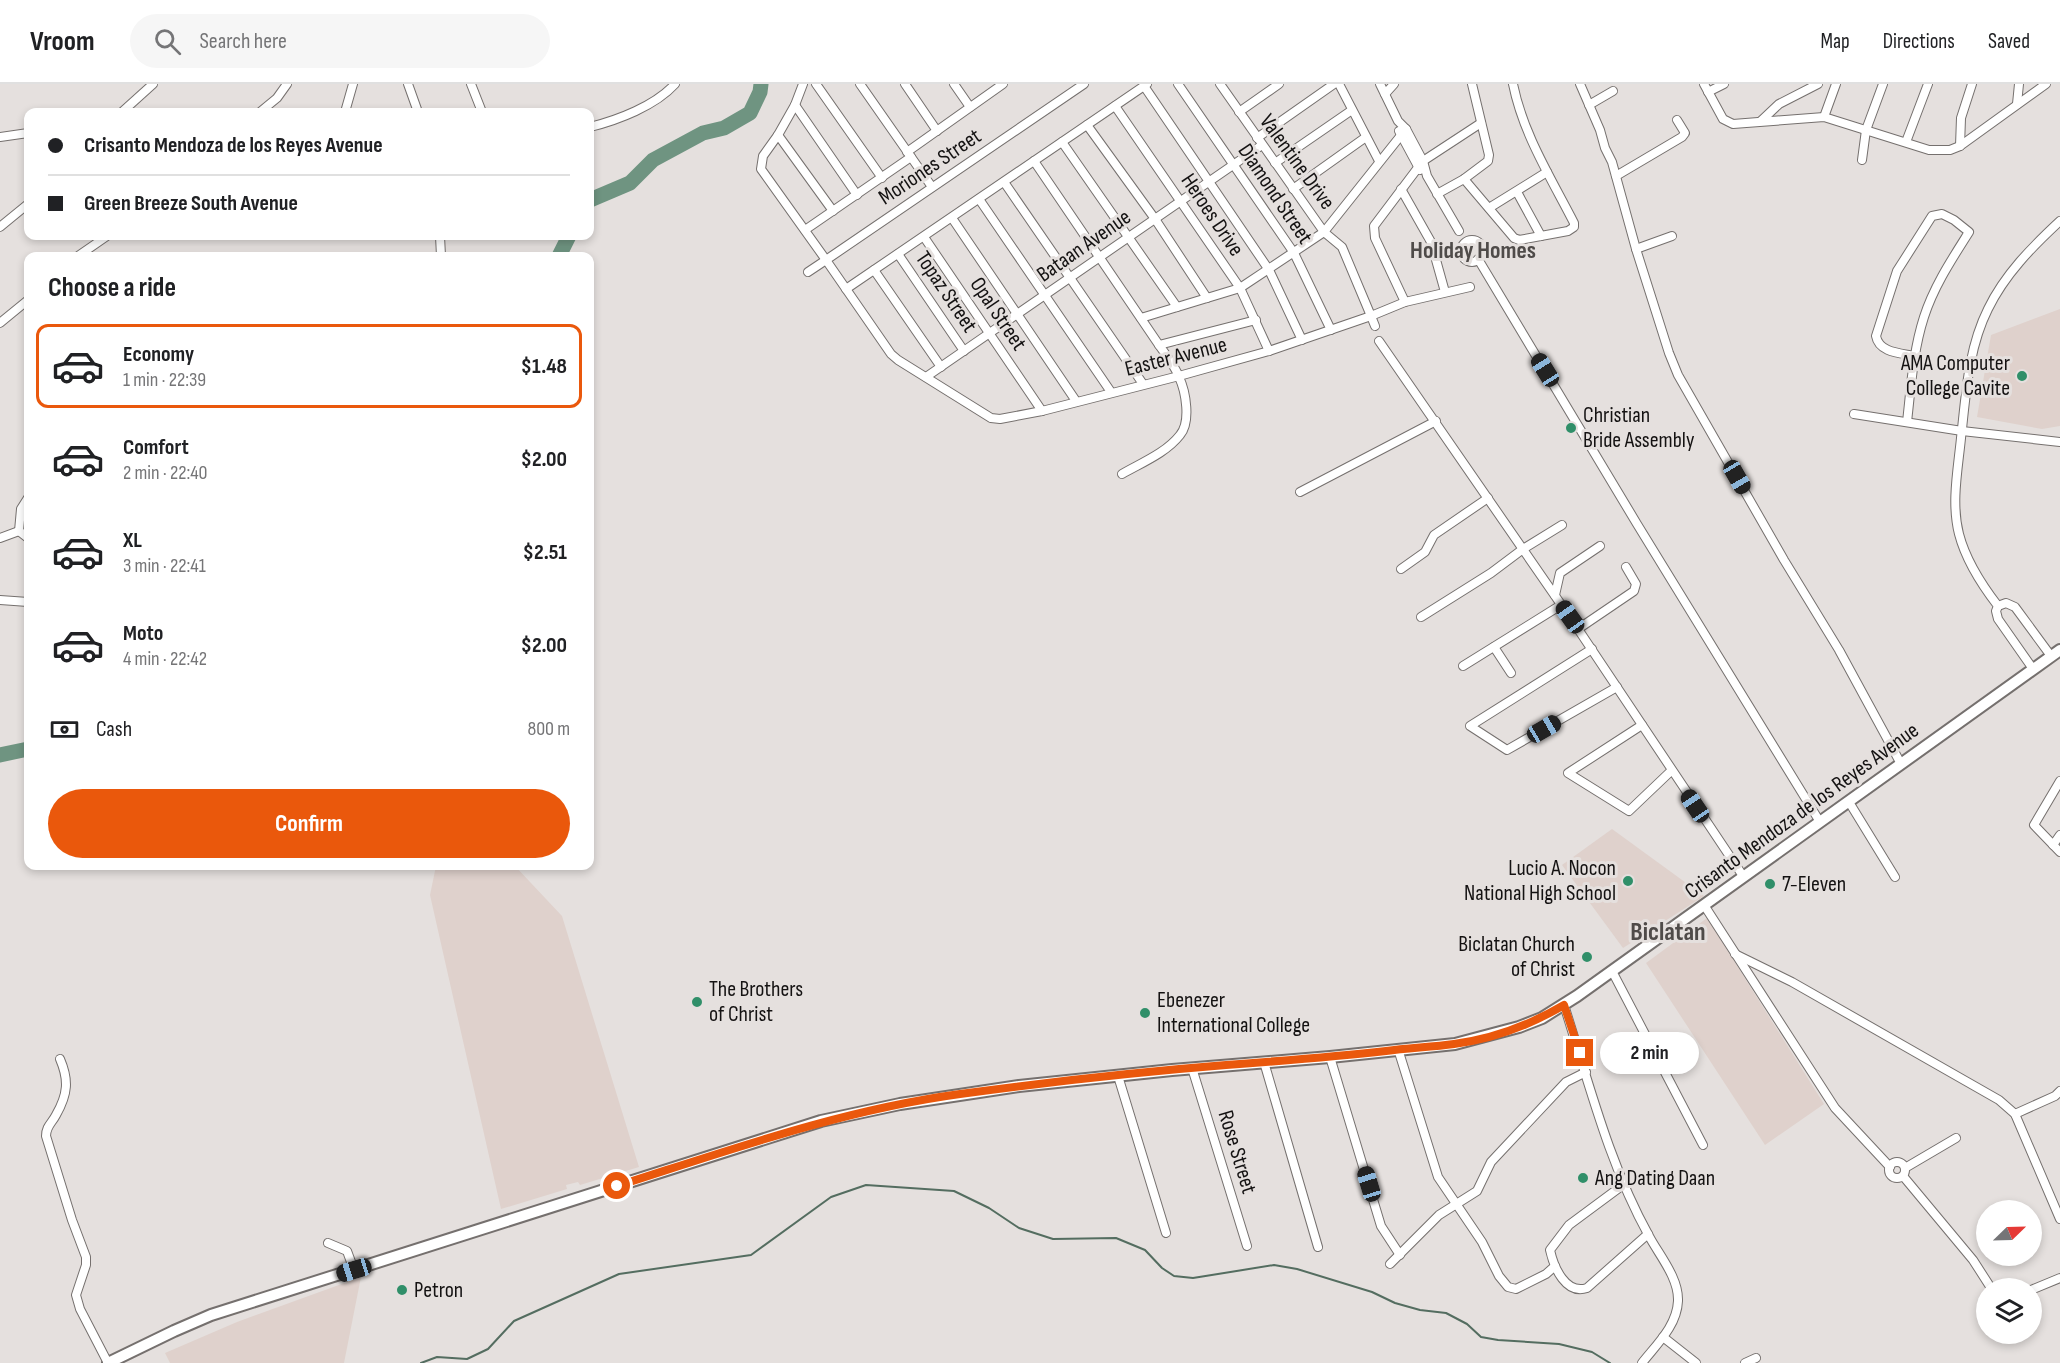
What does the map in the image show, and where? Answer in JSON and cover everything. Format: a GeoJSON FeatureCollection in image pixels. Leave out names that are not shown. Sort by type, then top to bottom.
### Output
{"type":"FeatureCollection","features":[{"type":"Feature","properties":{"kind":"main road","name":"Crisanto Mendoza de los Reyes Avenue"},"geometry":{"type":"LineString","coordinates":[[108,1363],[174,1330],[211,1315],[821,1121],[957,1094],[1192,1068],[1455,1044],[1497,1035],[1542,1017],[1564,1005],[2055,653]]}},
{"type":"Feature","properties":{"kind":"street"},"geometry":{"type":"LineString","coordinates":[[126,108],[153,84]]}},
{"type":"Feature","properties":{"kind":"street"},"geometry":{"type":"LineString","coordinates":[[265,108],[277,98],[286,84]]}},
{"type":"Feature","properties":{"kind":"street"},"geometry":{"type":"LineString","coordinates":[[346,108],[353,84]]}},
{"type":"Feature","properties":{"kind":"street"},"geometry":{"type":"LineString","coordinates":[[408,84],[417,108]]}},
{"type":"Feature","properties":{"kind":"street"},"geometry":{"type":"LineString","coordinates":[[471,84],[480,108]]}},
{"type":"Feature","properties":{"kind":"street"},"geometry":{"type":"LineString","coordinates":[[594,126],[652,102],[675,84]]}},
{"type":"Feature","properties":{"kind":"street"},"geometry":{"type":"LineString","coordinates":[[803,84],[795,105],[760,163],[761,169],[825,260]]}},
{"type":"Feature","properties":{"kind":"street"},"geometry":{"type":"LineString","coordinates":[[816,84],[882,178]]}},
{"type":"Feature","properties":{"kind":"street"},"geometry":{"type":"LineString","coordinates":[[860,84],[932,187]]}},
{"type":"Feature","properties":{"kind":"street"},"geometry":{"type":"LineString","coordinates":[[905,84],[937,130]]}},
{"type":"Feature","properties":{"kind":"street"},"geometry":{"type":"LineString","coordinates":[[954,84],[970,107]]}},
{"type":"Feature","properties":{"kind":"street"},"geometry":{"type":"LineString","coordinates":[[805,230],[882,178],[937,130],[1003,84]]}},
{"type":"Feature","properties":{"kind":"street","name":"Moriones Street"},"geometry":{"type":"LineString","coordinates":[[808,272],[1084,84]]}},
{"type":"Feature","properties":{"kind":"street","name":"Diamond Street"},"geometry":{"type":"LineString","coordinates":[[1179,84],[1294,253],[1331,330]]}},
{"type":"Feature","properties":{"kind":"street","name":"Valentine Drive"},"geometry":{"type":"LineString","coordinates":[[1220,84],[1324,232]]}},
{"type":"Feature","properties":{"kind":"street"},"geometry":{"type":"LineString","coordinates":[[1239,112],[1266,88],[1279,84]]}},
{"type":"Feature","properties":{"kind":"street","name":"Bataan Avenue"},"geometry":{"type":"LineString","coordinates":[[926,377],[1235,165],[1260,142],[1334,84]]}},
{"type":"Feature","properties":{"kind":"street"},"geometry":{"type":"LineString","coordinates":[[1339,84],[1379,161]]}},
{"type":"Feature","properties":{"kind":"street"},"geometry":{"type":"LineString","coordinates":[[1380,84],[1420,164],[1462,237],[1461,250],[1464,259],[1474,262],[1478,260],[1483,251],[1482,246],[1474,240],[1462,237]]}},
{"type":"Feature","properties":{"kind":"street"},"geometry":{"type":"LineString","coordinates":[[1385,94],[1394,84]]}},
{"type":"Feature","properties":{"kind":"street"},"geometry":{"type":"LineString","coordinates":[[1437,194],[1464,179],[1488,161],[1489,155],[1472,84]]}},
{"type":"Feature","properties":{"kind":"street"},"geometry":{"type":"LineString","coordinates":[[1464,179],[1514,238],[1519,240],[1541,236],[1568,231],[1574,227],[1527,133],[1518,109],[1513,84]]}},
{"type":"Feature","properties":{"kind":"street"},"geometry":{"type":"LineString","coordinates":[[1580,84],[1600,130],[1616,176],[1636,249],[1678,375],[1784,560],[1839,650],[1901,764]]}},
{"type":"Feature","properties":{"kind":"street"},"geometry":{"type":"LineString","coordinates":[[1704,84],[1723,120],[1733,124],[1824,117],[1941,152],[1960,146],[2046,84]]}},
{"type":"Feature","properties":{"kind":"street"},"geometry":{"type":"LineString","coordinates":[[1708,92],[1724,84]]}},
{"type":"Feature","properties":{"kind":"street"},"geometry":{"type":"LineString","coordinates":[[1761,121],[1779,104],[1818,84]]}},
{"type":"Feature","properties":{"kind":"street"},"geometry":{"type":"LineString","coordinates":[[1824,117],[1836,84]]}},
{"type":"Feature","properties":{"kind":"street"},"geometry":{"type":"LineString","coordinates":[[1862,160],[1866,130],[1883,84]]}},
{"type":"Feature","properties":{"kind":"street"},"geometry":{"type":"LineString","coordinates":[[1906,142],[1928,84]]}},
{"type":"Feature","properties":{"kind":"street"},"geometry":{"type":"LineString","coordinates":[[1960,146],[1960,118],[1972,84]]}},
{"type":"Feature","properties":{"kind":"street"},"geometry":{"type":"LineString","coordinates":[[2017,104],[2019,84]]}},
{"type":"Feature","properties":{"kind":"street"},"geometry":{"type":"LineString","coordinates":[[846,289],[1146,85],[1269,270],[1302,340]]}},
{"type":"Feature","properties":{"kind":"street"},"geometry":{"type":"LineString","coordinates":[[1589,105],[1613,91]]}},
{"type":"Feature","properties":{"kind":"street"},"geometry":{"type":"LineString","coordinates":[[795,105],[857,195]]}},
{"type":"Feature","properties":{"kind":"street","name":"Heroes Drive"},"geometry":{"type":"LineString","coordinates":[[1115,106],[1240,288],[1269,351]]}},
{"type":"Feature","properties":{"kind":"street"},"geometry":{"type":"LineString","coordinates":[[1275,163],[1352,110]]}},
{"type":"Feature","properties":{"kind":"street"},"geometry":{"type":"LineString","coordinates":[[1616,176],[1682,137],[1685,133],[1677,120]]}},
{"type":"Feature","properties":{"kind":"street"},"geometry":{"type":"LineString","coordinates":[[1405,302],[1373,231],[1374,226],[1420,164],[1481,123]]}},
{"type":"Feature","properties":{"kind":"street"},"geometry":{"type":"LineString","coordinates":[[1087,125],[1155,219],[1207,298]]}},
{"type":"Feature","properties":{"kind":"street"},"geometry":{"type":"LineString","coordinates":[[1141,318],[1240,288],[1324,232],[1403,132]]}},
{"type":"Feature","properties":{"kind":"street"},"geometry":{"type":"LineString","coordinates":[[0,137],[24,134]]}},
{"type":"Feature","properties":{"kind":"street"},"geometry":{"type":"LineString","coordinates":[[778,135],[833,212]]}},
{"type":"Feature","properties":{"kind":"street"},"geometry":{"type":"LineString","coordinates":[[1293,189],[1366,137]]}},
{"type":"Feature","properties":{"kind":"street"},"geometry":{"type":"LineString","coordinates":[[1062,142],[1177,307]]}},
{"type":"Feature","properties":{"kind":"street"},"geometry":{"type":"LineString","coordinates":[[1034,161],[1159,345],[1179,376],[1184,391],[1186,425],[1181,434],[1172,444],[1122,474]]}},
{"type":"Feature","properties":{"kind":"street"},"geometry":{"type":"LineString","coordinates":[[1489,208],[1547,172]]}},
{"type":"Feature","properties":{"kind":"street"},"geometry":{"type":"LineString","coordinates":[[1004,182],[1143,384]]}},
{"type":"Feature","properties":{"kind":"street"},"geometry":{"type":"LineString","coordinates":[[1401,189],[1431,242],[1445,292]]}},
{"type":"Feature","properties":{"kind":"street"},"geometry":{"type":"LineString","coordinates":[[1516,192],[1541,236]]}},
{"type":"Feature","properties":{"kind":"street"},"geometry":{"type":"LineString","coordinates":[[979,199],[1111,392]]}},
{"type":"Feature","properties":{"kind":"street"},"geometry":{"type":"LineString","coordinates":[[0,226],[24,207]]}},
{"type":"Feature","properties":{"kind":"street"},"geometry":{"type":"LineString","coordinates":[[1907,422],[1915,356],[1924,318],[1943,275],[1969,232],[1954,219],[1942,214],[1932,216],[1898,271],[1876,336],[1877,342],[1883,348],[1915,356]]}},
{"type":"Feature","properties":{"kind":"street"},"geometry":{"type":"LineString","coordinates":[[952,218],[1076,401]]}},
{"type":"Feature","properties":{"kind":"street"},"geometry":{"type":"LineString","coordinates":[[1998,606],[1971,567],[1959,534],[1955,508],[1972,355],[1988,309],[2003,283],[2021,260],[2060,221]]}},
{"type":"Feature","properties":{"kind":"street"},"geometry":{"type":"LineString","coordinates":[[1324,232],[1342,247],[1375,326]]}},
{"type":"Feature","properties":{"kind":"street"},"geometry":{"type":"LineString","coordinates":[[1636,249],[1672,236]]}},
{"type":"Feature","properties":{"kind":"street","name":"Opal Street"},"geometry":{"type":"LineString","coordinates":[[924,237],[1042,411]]}},
{"type":"Feature","properties":{"kind":"street"},"geometry":{"type":"LineString","coordinates":[[84,252],[101,240]]}},
{"type":"Feature","properties":{"kind":"street","name":"Topaz Street"},"geometry":{"type":"LineString","coordinates":[[898,254],[964,351]]}},
{"type":"Feature","properties":{"kind":"street","name":"Easter Avenue"},"geometry":{"type":"LineString","coordinates":[[825,260],[891,354],[991,418],[1042,411],[1179,376],[1269,351],[1405,302],[1470,287]]}},
{"type":"Feature","properties":{"kind":"street"},"geometry":{"type":"LineString","coordinates":[[1478,260],[1820,822]]}},
{"type":"Feature","properties":{"kind":"street"},"geometry":{"type":"LineString","coordinates":[[874,270],[941,367]]}},
{"type":"Feature","properties":{"kind":"street"},"geometry":{"type":"LineString","coordinates":[[0,323],[24,303]]}},
{"type":"Feature","properties":{"kind":"street"},"geometry":{"type":"LineString","coordinates":[[1159,345],[1256,320]]}},
{"type":"Feature","properties":{"kind":"street"},"geometry":{"type":"LineString","coordinates":[[1379,341],[1592,649],[1743,876]]}},
{"type":"Feature","properties":{"kind":"street"},"geometry":{"type":"LineString","coordinates":[[1854,414],[1962,431],[2060,442]]}},
{"type":"Feature","properties":{"kind":"street"},"geometry":{"type":"LineString","coordinates":[[1300,492],[1436,421]]}},
{"type":"Feature","properties":{"kind":"street"},"geometry":{"type":"LineString","coordinates":[[1401,569],[1425,552],[1434,535],[1488,498]]}},
{"type":"Feature","properties":{"kind":"street"},"geometry":{"type":"LineString","coordinates":[[19,531],[21,509],[24,504]]}},
{"type":"Feature","properties":{"kind":"street"},"geometry":{"type":"LineString","coordinates":[[1421,617],[1562,525]]}},
{"type":"Feature","properties":{"kind":"street"},"geometry":{"type":"LineString","coordinates":[[19,531],[24,535]]}},
{"type":"Feature","properties":{"kind":"street"},"geometry":{"type":"LineString","coordinates":[[0,538],[19,531]]}},
{"type":"Feature","properties":{"kind":"street"},"geometry":{"type":"LineString","coordinates":[[1555,595],[1560,573],[1600,546]]}},
{"type":"Feature","properties":{"kind":"street"},"geometry":{"type":"LineString","coordinates":[[1578,629],[1634,591],[1636,584],[1626,567]]}},
{"type":"Feature","properties":{"kind":"street"},"geometry":{"type":"LineString","coordinates":[[0,600],[24,602]]}},
{"type":"Feature","properties":{"kind":"street"},"geometry":{"type":"LineString","coordinates":[[1998,606],[2006,603],[2015,607],[2055,653]]}},
{"type":"Feature","properties":{"kind":"street"},"geometry":{"type":"LineString","coordinates":[[1463,666],[1561,605]]}},
{"type":"Feature","properties":{"kind":"street"},"geometry":{"type":"LineString","coordinates":[[1998,606],[1996,611],[1998,619],[2033,669]]}},
{"type":"Feature","properties":{"kind":"street"},"geometry":{"type":"LineString","coordinates":[[1494,647],[1511,673]]}},
{"type":"Feature","properties":{"kind":"street"},"geometry":{"type":"LineString","coordinates":[[1592,649],[1470,726],[1508,750],[1617,687]]}},
{"type":"Feature","properties":{"kind":"street"},"geometry":{"type":"LineString","coordinates":[[1642,725],[1568,773],[1629,811],[1671,771]]}},
{"type":"Feature","properties":{"kind":"street"},"geometry":{"type":"LineString","coordinates":[[2060,781],[2034,825],[2060,852]]}},
{"type":"Feature","properties":{"kind":"street"},"geometry":{"type":"LineString","coordinates":[[1849,802],[1895,877]]}},
{"type":"Feature","properties":{"kind":"street"},"geometry":{"type":"LineString","coordinates":[[2053,845],[2060,835]]}},
{"type":"Feature","properties":{"kind":"street"},"geometry":{"type":"LineString","coordinates":[[1704,905],[1835,1108],[1890,1167],[1893,1177],[1899,1178],[1904,1172],[1956,1138]]}},
{"type":"Feature","properties":{"kind":"street"},"geometry":{"type":"LineString","coordinates":[[1735,954],[1792,982],[1999,1100],[2015,1114],[2060,1219]]}},
{"type":"Feature","properties":{"kind":"street"},"geometry":{"type":"LineString","coordinates":[[1612,971],[1703,1144]]}},
{"type":"Feature","properties":{"kind":"street"},"geometry":{"type":"LineString","coordinates":[[1564,1005],[1623,1185],[1674,1281],[1678,1300],[1674,1318],[1663,1337],[1642,1363]]}},
{"type":"Feature","properties":{"kind":"street"},"geometry":{"type":"LineString","coordinates":[[1398,1049],[1438,1177],[1491,1258],[1499,1276],[1512,1289],[1546,1274],[1555,1266]]}},
{"type":"Feature","properties":{"kind":"street"},"geometry":{"type":"LineString","coordinates":[[1330,1057],[1381,1226],[1400,1254]]}},
{"type":"Feature","properties":{"kind":"street"},"geometry":{"type":"LineString","coordinates":[[60,1059],[67,1082],[56,1114],[46,1130],[46,1136],[86,1257],[86,1265],[76,1295],[80,1309],[108,1363]]}},
{"type":"Feature","properties":{"kind":"street"},"geometry":{"type":"LineString","coordinates":[[1264,1062],[1318,1247]]}},
{"type":"Feature","properties":{"kind":"street","name":"Rose Street"},"geometry":{"type":"LineString","coordinates":[[1192,1068],[1247,1246]]}},
{"type":"Feature","properties":{"kind":"street"},"geometry":{"type":"LineString","coordinates":[[1390,1264],[1439,1215],[1477,1191],[1491,1162],[1566,1082],[1586,1072]]}},
{"type":"Feature","properties":{"kind":"street"},"geometry":{"type":"LineString","coordinates":[[1118,1076],[1166,1233]]}},
{"type":"Feature","properties":{"kind":"street"},"geometry":{"type":"LineString","coordinates":[[2015,1114],[2055,1096],[2060,1091]]}},
{"type":"Feature","properties":{"kind":"street"},"geometry":{"type":"LineString","coordinates":[[1890,1167],[1898,1162],[1973,1260],[1984,1278]]}},
{"type":"Feature","properties":{"kind":"street"},"geometry":{"type":"LineString","coordinates":[[1623,1185],[1569,1225],[1550,1250],[1555,1266],[1567,1285],[1575,1289],[1587,1288],[1648,1234]]}},
{"type":"Feature","properties":{"kind":"street"},"geometry":{"type":"LineString","coordinates":[[328,1243],[347,1251],[354,1270]]}},
{"type":"Feature","properties":{"kind":"street"},"geometry":{"type":"LineString","coordinates":[[2042,1285],[2060,1278]]}},
{"type":"Feature","properties":{"kind":"street"},"geometry":{"type":"LineString","coordinates":[[1663,1337],[1696,1363]]}},
{"type":"Feature","properties":{"kind":"street"},"geometry":{"type":"LineString","coordinates":[[1745,1363],[1756,1358]]}},
{"type":"Feature","properties":{"kind":"shaded area","name":"AMA Computer College Cavite"},"geometry":{"type":"Polygon","coordinates":[[[2060,309],[2060,426],[2042,429],[1977,417],[1991,335],[2060,309]]]}},
{"type":"Feature","properties":{"kind":"shaded area","name":"Lucio A. Nocon National High School"},"geometry":{"type":"Polygon","coordinates":[[[1612,829],[1704,896],[1623,948],[1562,865],[1612,829]]]}},
{"type":"Feature","properties":{"kind":"shaded area"},"geometry":{"type":"Polygon","coordinates":[[[435,870],[519,870],[562,916],[639,1167],[580,1185],[578,1182],[566,1185],[567,1189],[501,1209],[430,895],[435,870]]]}},
{"type":"Feature","properties":{"kind":"shaded area"},"geometry":{"type":"Polygon","coordinates":[[[1707,918],[1824,1104],[1765,1145],[1646,963],[1707,918]]]}},
{"type":"Feature","properties":{"kind":"shaded area"},"geometry":{"type":"Polygon","coordinates":[[[361,1277],[344,1363],[170,1363],[165,1353],[237,1322],[361,1277]]]}},
{"type":"Feature","properties":{"kind":"waterway"},"geometry":{"type":"LineString","coordinates":[[594,198],[630,183],[653,160],[703,133],[724,128],[750,113],[760,92],[761,84]]}},
{"type":"Feature","properties":{"kind":"waterway"},"geometry":{"type":"LineString","coordinates":[[561,252],[567,240]]}},
{"type":"Feature","properties":{"kind":"waterway"},"geometry":{"type":"LineString","coordinates":[[0,755],[24,750]]}},
{"type":"Feature","properties":{"kind":"waterway"},"geometry":{"type":"LineString","coordinates":[[421,1363],[437,1357],[467,1359],[488,1349],[514,1321],[619,1274],[751,1255],[831,1197],[866,1185],[954,1191],[989,1208],[1019,1228],[1053,1239],[1116,1238],[1145,1250],[1162,1268],[1174,1276],[1193,1278],[1274,1265],[1297,1269],[1372,1292],[1395,1303],[1420,1310],[1446,1313],[1467,1324],[1481,1337],[1559,1344],[1592,1352],[1610,1363]]}},
{"type":"Feature","properties":{"kind":"place","name":"AMA Computer College Cavite"},"geometry":{"type":"Point","coordinates":[2022,376]}},
{"type":"Feature","properties":{"kind":"place","name":"Christian Bride Assembly"},"geometry":{"type":"Point","coordinates":[1571,428]}},
{"type":"Feature","properties":{"kind":"place","name":"Lucio A. Nocon National High School"},"geometry":{"type":"Point","coordinates":[1628,881]}},
{"type":"Feature","properties":{"kind":"place","name":"7-Eleven"},"geometry":{"type":"Point","coordinates":[1770,884]}},
{"type":"Feature","properties":{"kind":"place","name":"Biclatan Church of Christ"},"geometry":{"type":"Point","coordinates":[1587,957]}},
{"type":"Feature","properties":{"kind":"place","name":"The Brothers of Christ"},"geometry":{"type":"Point","coordinates":[697,1002]}},
{"type":"Feature","properties":{"kind":"place","name":"Ebenezer International College"},"geometry":{"type":"Point","coordinates":[1145,1013]}},
{"type":"Feature","properties":{"kind":"place","name":"Ang Dating Daan"},"geometry":{"type":"Point","coordinates":[1583,1178]}},
{"type":"Feature","properties":{"kind":"place","name":"Petron"},"geometry":{"type":"Point","coordinates":[402,1290]}},
{"type":"Feature","properties":{"kind":"district","name":"Holiday Homes"},"geometry":{"type":"Point","coordinates":[1473,250]}},
{"type":"Feature","properties":{"kind":"district","name":"Biclatan"},"geometry":{"type":"Point","coordinates":[1668,932]}},
{"type":"Feature","properties":{"kind":"route"},"geometry":{"type":"LineString","coordinates":[[617,1186],[821,1121],[900,1104],[1019,1086],[1455,1044],[1497,1035],[1542,1017],[1564,1005],[1580,1053]]}}]}
